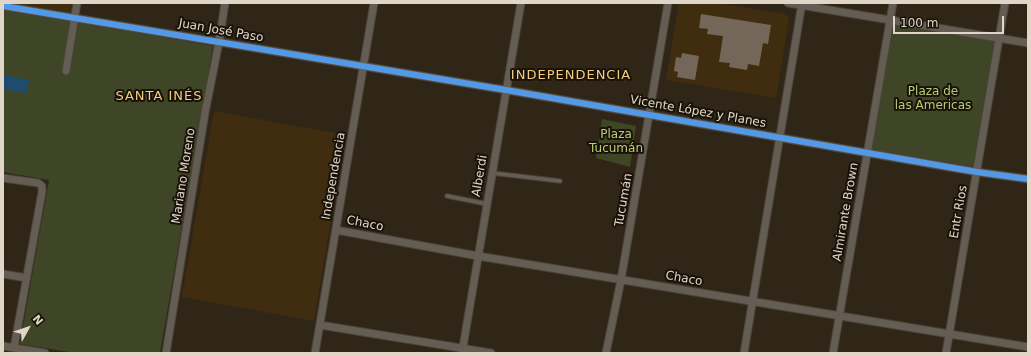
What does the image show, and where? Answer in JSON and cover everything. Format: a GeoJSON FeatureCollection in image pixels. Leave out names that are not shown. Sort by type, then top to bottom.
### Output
{"type":"FeatureCollection","features":[{"type":"Feature","properties":{"kind":"street"},"geometry":{"type":"LineString","coordinates":[[66,71],[78,3]]}},
{"type":"Feature","properties":{"kind":"street","name":"Mariano Moreno"},"geometry":{"type":"LineString","coordinates":[[166,353],[205,114],[225,3]]}},
{"type":"Feature","properties":{"kind":"street","name":"Independencia"},"geometry":{"type":"LineString","coordinates":[[315,353],[374,3]]}},
{"type":"Feature","properties":{"kind":"street","name":"Alberdi"},"geometry":{"type":"LineString","coordinates":[[462,350],[521,3]]}},
{"type":"Feature","properties":{"kind":"street","name":"Tucumán"},"geometry":{"type":"LineString","coordinates":[[606,353],[621,280],[668,3]]}},
{"type":"Feature","properties":{"kind":"street"},"geometry":{"type":"LineString","coordinates":[[788,3],[802,4],[1028,43]]}},
{"type":"Feature","properties":{"kind":"street","name":"Almirante Brown"},"geometry":{"type":"LineString","coordinates":[[834,353],[893,3]]}},
{"type":"Feature","properties":{"kind":"street","name":"Entr Rios"},"geometry":{"type":"LineString","coordinates":[[946,353],[1005,3]]}},
{"type":"Feature","properties":{"kind":"street"},"geometry":{"type":"LineString","coordinates":[[744,353],[802,4]]}},
{"type":"Feature","properties":{"kind":"street","name":"Juan José Paso"},"geometry":{"type":"LineString","coordinates":[[3,6],[14,5],[364,67]]}},
{"type":"Feature","properties":{"kind":"street","name":"Vicente López y Planes"},"geometry":{"type":"LineString","coordinates":[[364,67],[868,152],[976,172],[1028,179]]}},
{"type":"Feature","properties":{"kind":"street"},"geometry":{"type":"LineString","coordinates":[[3,178],[38,183],[42,186],[14,348]]}},
{"type":"Feature","properties":{"kind":"street","name":"Chaco"},"geometry":{"type":"LineString","coordinates":[[336,230],[478,256],[1028,347]]}},
{"type":"Feature","properties":{"kind":"street"},"geometry":{"type":"LineString","coordinates":[[3,274],[27,278]]}},
{"type":"Feature","properties":{"kind":"street"},"geometry":{"type":"LineString","coordinates":[[320,325],[462,350],[491,353]]}},
{"type":"Feature","properties":{"kind":"street"},"geometry":{"type":"LineString","coordinates":[[3,346],[45,353]]}},
{"type":"Feature","properties":{"kind":"lane"},"geometry":{"type":"LineString","coordinates":[[492,172],[560,181]]}},
{"type":"Feature","properties":{"kind":"lane"},"geometry":{"type":"LineString","coordinates":[[447,196],[487,204]]}},
{"type":"Feature","properties":{"kind":"shaded area"},"geometry":{"type":"Polygon","coordinates":[[[18,3],[74,3],[72,13],[18,3]]]}},
{"type":"Feature","properties":{"kind":"shaded area"},"geometry":{"type":"Polygon","coordinates":[[[679,3],[717,3],[785,14],[789,18],[776,98],[666,80],[679,3]]]}},
{"type":"Feature","properties":{"kind":"shaded area"},"geometry":{"type":"Polygon","coordinates":[[[214,111],[345,135],[314,321],[182,297],[214,111]]]}},
{"type":"Feature","properties":{"kind":"green space"},"geometry":{"type":"Polygon","coordinates":[[[3,10],[213,46],[160,353],[75,353],[20,344],[49,180],[3,172],[3,10]]]}},
{"type":"Feature","properties":{"kind":"green space","name":"Plaza de las Americas"},"geometry":{"type":"Polygon","coordinates":[[[890,20],[999,38],[977,172],[868,152],[890,20]]]}},
{"type":"Feature","properties":{"kind":"green space","name":"Plaza Tucumán"},"geometry":{"type":"Polygon","coordinates":[[[602,119],[636,126],[630,167],[596,158],[602,119]]]}},
{"type":"Feature","properties":{"kind":"water"},"geometry":{"type":"Polygon","coordinates":[[[3,75],[29,80],[27,93],[3,89],[3,75]]]}},
{"type":"Feature","properties":{"kind":"building"},"geometry":{"type":"Polygon","coordinates":[[[701,14],[771,25],[768,44],[763,43],[759,66],[748,64],[747,70],[729,67],[730,63],[719,62],[723,36],[707,34],[708,29],[699,28],[701,14]]]}},
{"type":"Feature","properties":{"kind":"building"},"geometry":{"type":"Polygon","coordinates":[[[682,53],[699,56],[695,80],[677,77],[678,72],[674,71],[676,57],[681,58],[682,53]]]}},
{"type":"Feature","properties":{"kind":"cycle path"},"geometry":{"type":"LineString","coordinates":[[3,6],[506,90],[977,172],[1028,179]]}},
{"type":"Feature","properties":{"kind":"district","name":"INDEPENDENCIA"},"geometry":{"type":"Point","coordinates":[571,76]}},
{"type":"Feature","properties":{"kind":"district","name":"SANTA INÉS"},"geometry":{"type":"Point","coordinates":[159,97]}}]}
